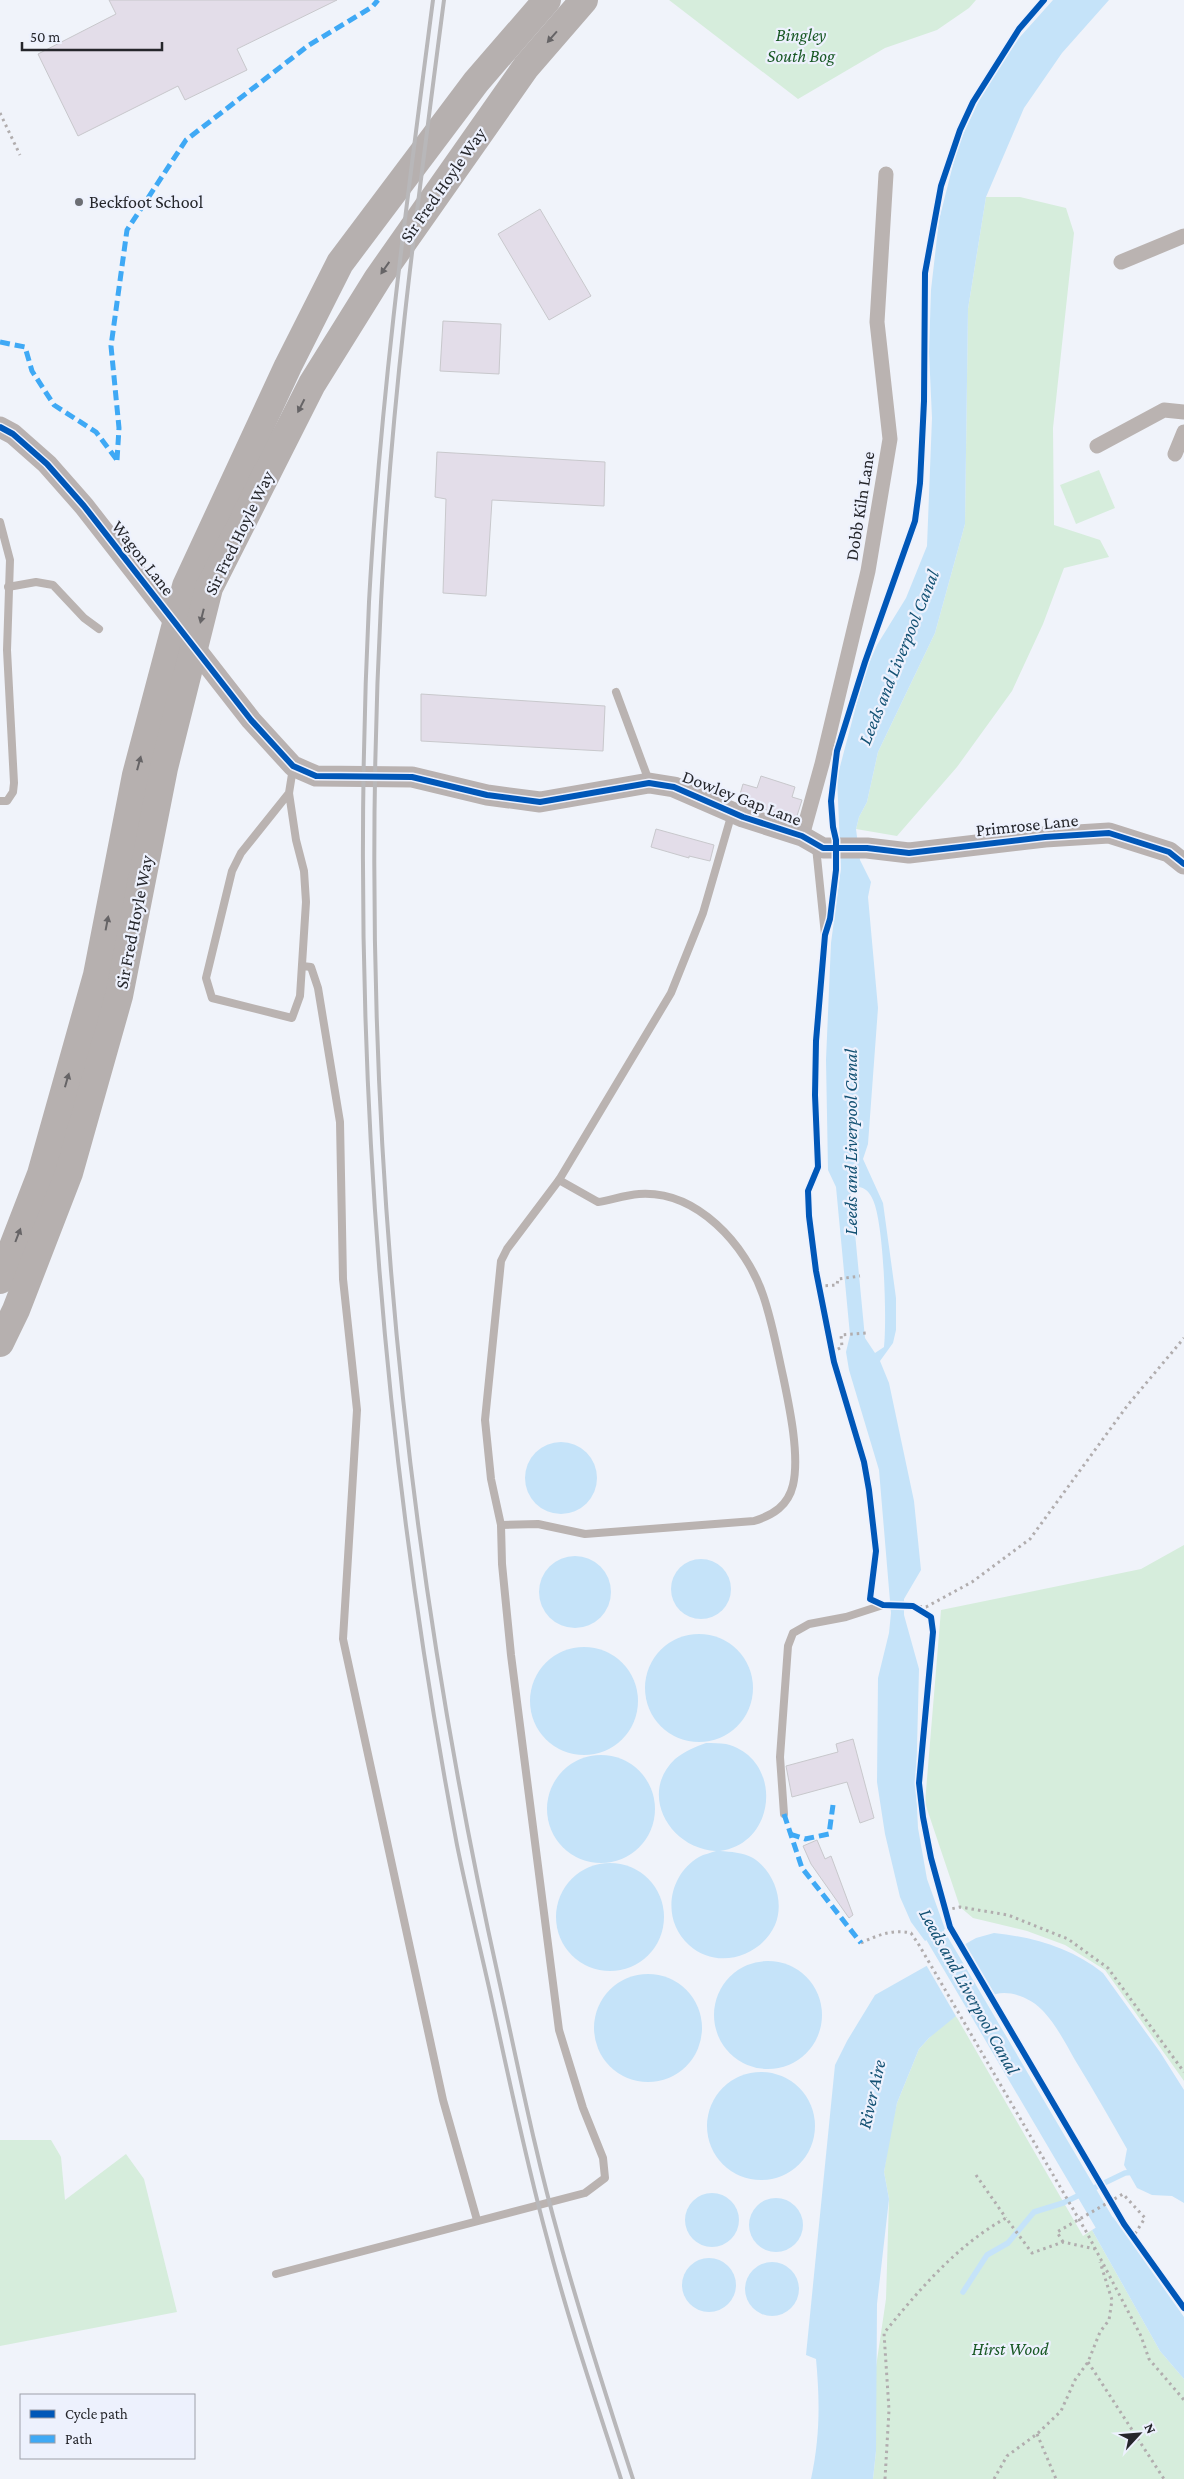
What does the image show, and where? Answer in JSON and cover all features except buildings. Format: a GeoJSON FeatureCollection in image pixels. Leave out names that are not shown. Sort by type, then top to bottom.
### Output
{"type":"FeatureCollection","features":[{"type":"Feature","properties":{"kind":"highway","name":"Sir Fred Hoyle Way"},"geometry":{"type":"LineString","coordinates":[[0,1280],[41,1174],[97,975],[136,775],[186,586],[288,366],[340,263],[476,82],[547,0]]}},
{"type":"Feature","properties":{"kind":"highway","name":"Sir Fred Hoyle Way"},"geometry":{"type":"LineString","coordinates":[[0,1343],[16,1310],[70,1173],[119,996],[164,768],[209,588],[312,384],[378,278],[526,67],[584,0]]}},
{"type":"Feature","properties":{"kind":"street","name":"Dobb Kiln Lane"},"geometry":{"type":"LineString","coordinates":[[813,843],[822,764],[868,571],[890,439],[877,322],[886,174]]}},
{"type":"Feature","properties":{"kind":"street"},"geometry":{"type":"LineString","coordinates":[[1121,262],[1184,236]]}},
{"type":"Feature","properties":{"kind":"street"},"geometry":{"type":"LineString","coordinates":[[1097,446],[1164,410],[1184,412]]}},
{"type":"Feature","properties":{"kind":"street","name":"Wagon Lane"},"geometry":{"type":"LineString","coordinates":[[0,426],[13,434],[47,464],[84,506],[251,720],[293,766]]}},
{"type":"Feature","properties":{"kind":"street"},"geometry":{"type":"LineString","coordinates":[[1175,454],[1184,432]]}},
{"type":"Feature","properties":{"kind":"street","name":"Dowley Gap Lane"},"geometry":{"type":"LineString","coordinates":[[293,766],[325,777],[412,777],[487,795],[540,802],[649,783],[674,787],[813,843],[867,848]]}},
{"type":"Feature","properties":{"kind":"street","name":"Primrose Lane"},"geometry":{"type":"LineString","coordinates":[[867,848],[909,853],[1045,837],[1109,833],[1169,852],[1184,864]]}},
{"type":"Feature","properties":{"kind":"lane"},"geometry":{"type":"LineString","coordinates":[[0,522],[10,560],[7,650],[14,783],[10,798],[7,801],[0,801]]}},
{"type":"Feature","properties":{"kind":"lane"},"geometry":{"type":"LineString","coordinates":[[8,587],[36,582],[53,585],[84,618],[99,629]]}},
{"type":"Feature","properties":{"kind":"lane"},"geometry":{"type":"LineString","coordinates":[[616,692],[649,783]]}},
{"type":"Feature","properties":{"kind":"lane"},"geometry":{"type":"LineString","coordinates":[[289,793],[241,853],[232,871],[206,978],[212,998],[292,1018],[300,996],[306,902],[304,871],[296,840],[289,793],[293,766]]}},
{"type":"Feature","properties":{"kind":"lane"},"geometry":{"type":"LineString","coordinates":[[276,2274],[585,2193],[605,2178],[603,2158],[583,2108],[559,2030],[510,1655],[502,1564],[502,1525],[491,1479],[485,1420],[501,1261],[507,1249],[559,1180],[671,993],[703,913],[733,812]]}},
{"type":"Feature","properties":{"kind":"lane"},"geometry":{"type":"LineString","coordinates":[[813,843],[825,935]]}},
{"type":"Feature","properties":{"kind":"lane"},"geometry":{"type":"LineString","coordinates":[[302,966],[311,968],[318,988],[340,1122],[343,1280],[357,1410],[343,1639],[443,2100],[477,2220]]}},
{"type":"Feature","properties":{"kind":"lane"},"geometry":{"type":"LineString","coordinates":[[502,1525],[538,1524],[584,1534],[754,1521],[772,1515],[783,1505],[793,1486],[795,1472],[791,1414],[763,1294],[742,1254],[716,1222],[690,1206],[668,1198],[640,1194],[598,1202],[559,1180]]}},
{"type":"Feature","properties":{"kind":"lane"},"geometry":{"type":"LineString","coordinates":[[784,1814],[780,1757],[788,1646],[793,1633],[809,1624],[846,1617],[883,1605]]}},
{"type":"Feature","properties":{"kind":"path"},"geometry":{"type":"LineString","coordinates":[[0,113],[20,155]]}},
{"type":"Feature","properties":{"kind":"path"},"geometry":{"type":"LineString","coordinates":[[819,1286],[837,1285],[838,1279],[860,1276]]}},
{"type":"Feature","properties":{"kind":"path"},"geometry":{"type":"LineString","coordinates":[[817,1279],[821,1296]]}},
{"type":"Feature","properties":{"kind":"path"},"geometry":{"type":"LineString","coordinates":[[830,1343],[832,1355],[842,1347],[841,1335],[866,1333]]}},
{"type":"Feature","properties":{"kind":"path"},"geometry":{"type":"LineString","coordinates":[[883,1605],[926,1607],[972,1582],[1030,1539],[1127,1406],[1184,1338]]}},
{"type":"Feature","properties":{"kind":"path"},"geometry":{"type":"LineString","coordinates":[[913,1606],[925,1613]]}},
{"type":"Feature","properties":{"kind":"path"},"geometry":{"type":"LineString","coordinates":[[943,1901],[948,1918]]}},
{"type":"Feature","properties":{"kind":"path"},"geometry":{"type":"LineString","coordinates":[[946,1910],[960,1907],[1008,1915],[1068,1939],[1108,1968],[1184,2072]]}},
{"type":"Feature","properties":{"kind":"path"},"geometry":{"type":"LineString","coordinates":[[861,1943],[884,1932],[911,1933],[1096,2249],[1141,2336],[1149,2359],[1184,2400]]}},
{"type":"Feature","properties":{"kind":"path"},"geometry":{"type":"LineString","coordinates":[[976,2175],[1032,2253],[1063,2242],[1096,2249]]}},
{"type":"Feature","properties":{"kind":"path"},"geometry":{"type":"LineString","coordinates":[[1063,2242],[1057,2232],[1123,2194],[1144,2218],[1133,2237]]}},
{"type":"Feature","properties":{"kind":"path"},"geometry":{"type":"LineString","coordinates":[[1109,2198],[1114,2206]]}},
{"type":"Feature","properties":{"kind":"path"},"geometry":{"type":"LineString","coordinates":[[885,2479],[889,2410],[884,2333],[927,2281],[986,2229],[1006,2218]]}},
{"type":"Feature","properties":{"kind":"path"},"geometry":{"type":"LineString","coordinates":[[1129,2230],[1138,2244]]}},
{"type":"Feature","properties":{"kind":"path"},"geometry":{"type":"LineString","coordinates":[[994,2479],[1007,2456],[1037,2434],[1061,2411],[1075,2380],[1088,2362],[1100,2332],[1109,2320],[1112,2300],[1096,2249]]}},
{"type":"Feature","properties":{"kind":"path"},"geometry":{"type":"LineString","coordinates":[[1088,2362],[1164,2479]]}},
{"type":"Feature","properties":{"kind":"path"},"geometry":{"type":"LineString","coordinates":[[1037,2434],[1056,2479]]}},
{"type":"Feature","properties":{"kind":"green space","name":"Bingley South Bog"},"geometry":{"type":"Polygon","coordinates":[[[669,0],[976,0],[969,8],[937,30],[885,48],[798,99],[669,0]]]}},
{"type":"Feature","properties":{"kind":"green space"},"geometry":{"type":"Polygon","coordinates":[[[986,197],[1020,197],[1066,208],[1074,233],[1053,428],[1054,525],[1100,540],[1109,557],[1064,568],[1043,624],[1012,691],[957,767],[897,836],[856,829],[859,817],[867,802],[878,752],[935,633],[965,524],[968,309],[986,197]]]}},
{"type":"Feature","properties":{"kind":"green space"},"geometry":{"type":"Polygon","coordinates":[[[1099,470],[1115,508],[1076,524],[1060,485],[1099,470]]]}},
{"type":"Feature","properties":{"kind":"green space"},"geometry":{"type":"Polygon","coordinates":[[[1184,1545],[1184,2081],[1105,1970],[1065,1945],[1027,1931],[973,1918],[960,1907],[925,1803],[941,1610],[1141,1569],[1184,1545]]]}},
{"type":"Feature","properties":{"kind":"green space","name":"Hirst Wood"},"geometry":{"type":"Polygon","coordinates":[[[956,2016],[1083,2236],[1092,2230],[1160,2351],[1184,2379],[1184,2479],[873,2479],[876,2451],[876,2367],[886,2299],[889,2199],[884,2172],[890,2133],[897,2103],[919,2049],[940,2026],[956,2016]]]}},
{"type":"Feature","properties":{"kind":"green space"},"geometry":{"type":"Polygon","coordinates":[[[0,2140],[51,2140],[61,2157],[65,2200],[126,2154],[144,2179],[177,2312],[0,2346],[0,2140]]]}},
{"type":"Feature","properties":{"kind":"water"},"geometry":{"type":"Polygon","coordinates":[[[1053,0],[1109,0],[1062,53],[1024,108],[986,197],[968,309],[965,524],[935,633],[878,752],[867,802],[859,817],[856,829],[860,860],[871,882],[868,897],[878,1008],[868,1144],[863,1159],[883,1203],[896,1298],[896,1330],[893,1343],[880,1361],[889,1383],[914,1501],[921,1570],[904,1599],[904,1615],[919,1669],[916,1787],[918,1828],[927,1879],[945,1929],[925,1941],[911,1922],[900,1897],[885,1834],[877,1782],[878,1678],[889,1633],[891,1613],[879,1470],[849,1370],[846,1352],[850,1335],[836,1187],[828,1170],[826,1060],[831,943],[841,868],[837,778],[865,672],[877,645],[906,598],[927,546],[932,418],[929,352],[931,290],[939,220],[958,145],[983,92],[1019,38],[1053,0]],[[856,1187],[851,1191],[865,1338],[875,1353],[884,1347],[885,1334],[885,1295],[880,1229],[877,1212],[870,1194],[862,1187],[856,1187]]]}},
{"type":"Feature","properties":{"kind":"water"},"geometry":{"type":"Polygon","coordinates":[[[561,1442],[575,1445],[587,1452],[594,1464],[597,1478],[594,1492],[587,1504],[575,1511],[561,1514],[547,1511],[535,1504],[528,1492],[525,1478],[528,1464],[535,1452],[547,1445],[561,1442]]]}},
{"type":"Feature","properties":{"kind":"water"},"geometry":{"type":"Polygon","coordinates":[[[575,1556],[595,1562],[605,1572],[611,1592],[605,1612],[595,1622],[575,1628],[555,1622],[545,1612],[539,1592],[545,1572],[555,1562],[575,1556]]]}},
{"type":"Feature","properties":{"kind":"water"},"geometry":{"type":"Polygon","coordinates":[[[701,1559],[718,1564],[726,1572],[731,1589],[726,1606],[718,1614],[701,1619],[684,1614],[676,1606],[671,1589],[676,1572],[684,1564],[701,1559]]]}},
{"type":"Feature","properties":{"kind":"water"},"geometry":{"type":"Polygon","coordinates":[[[699,1634],[720,1638],[737,1650],[749,1667],[753,1688],[749,1709],[737,1726],[720,1738],[699,1742],[678,1738],[661,1726],[649,1709],[645,1688],[649,1667],[661,1650],[678,1638],[699,1634]]]}},
{"type":"Feature","properties":{"kind":"water"},"geometry":{"type":"Polygon","coordinates":[[[584,1647],[605,1651],[622,1663],[634,1680],[638,1701],[634,1722],[622,1739],[605,1751],[584,1755],[563,1751],[546,1739],[534,1722],[530,1701],[534,1680],[546,1663],[563,1651],[584,1647]]]}},
{"type":"Feature","properties":{"kind":"water"},"geometry":{"type":"Polygon","coordinates":[[[706,1743],[726,1744],[744,1752],[757,1766],[764,1782],[766,1800],[762,1817],[753,1833],[739,1845],[720,1851],[753,1858],[767,1871],[776,1888],[779,1907],[778,1916],[775,1925],[759,1946],[736,1957],[712,1957],[700,1953],[680,1935],[674,1923],[672,1911],[672,1898],[680,1875],[699,1857],[716,1851],[700,1848],[685,1841],[673,1830],[664,1817],[660,1803],[659,1788],[664,1773],[675,1759],[690,1749],[706,1743]]]}},
{"type":"Feature","properties":{"kind":"water"},"geometry":{"type":"Polygon","coordinates":[[[601,1755],[622,1759],[639,1771],[651,1788],[655,1809],[651,1830],[639,1847],[622,1859],[601,1863],[580,1859],[563,1847],[551,1830],[547,1809],[551,1788],[563,1771],[580,1759],[601,1755]]]}},
{"type":"Feature","properties":{"kind":"water"},"geometry":{"type":"Polygon","coordinates":[[[610,1863],[631,1867],[648,1879],[660,1896],[664,1917],[660,1938],[648,1955],[631,1967],[610,1971],[589,1967],[572,1955],[560,1938],[556,1917],[560,1896],[572,1879],[589,1867],[610,1863]]]}},
{"type":"Feature","properties":{"kind":"water","name":"River Aire"},"geometry":{"type":"Polygon","coordinates":[[[994,1933],[1023,1937],[1052,1945],[1091,1964],[1103,1973],[1160,2052],[1184,2090],[1184,2203],[1172,2196],[1152,2195],[1137,2188],[1124,2165],[1127,2149],[1061,2035],[1039,2007],[1022,1997],[1002,1993],[996,1994],[956,2016],[929,2038],[919,2049],[897,2103],[884,2172],[889,2199],[877,2304],[876,2451],[873,2479],[811,2479],[818,2434],[818,2390],[816,2359],[806,2355],[835,2065],[875,1995],[976,1938],[994,1933]]]}},
{"type":"Feature","properties":{"kind":"water"},"geometry":{"type":"Polygon","coordinates":[[[768,1961],[789,1965],[806,1977],[818,1994],[822,2015],[818,2036],[806,2053],[789,2065],[768,2069],[747,2065],[730,2053],[718,2036],[714,2015],[718,1994],[730,1977],[747,1965],[768,1961]]]}},
{"type":"Feature","properties":{"kind":"water"},"geometry":{"type":"Polygon","coordinates":[[[648,1974],[669,1978],[686,1990],[698,2007],[702,2028],[698,2049],[686,2066],[669,2078],[648,2082],[627,2078],[610,2066],[598,2049],[594,2028],[598,2007],[610,1990],[627,1978],[648,1974]]]}},
{"type":"Feature","properties":{"kind":"water"},"geometry":{"type":"Polygon","coordinates":[[[761,2072],[782,2076],[799,2088],[811,2105],[815,2126],[811,2147],[799,2164],[782,2176],[761,2180],[740,2176],[723,2164],[711,2147],[707,2126],[711,2105],[723,2088],[740,2076],[761,2072]]]}},
{"type":"Feature","properties":{"kind":"water"},"geometry":{"type":"Polygon","coordinates":[[[712,2193],[722,2195],[731,2201],[737,2210],[739,2220],[737,2230],[731,2239],[722,2245],[712,2247],[702,2245],[693,2239],[687,2230],[685,2220],[687,2210],[693,2201],[702,2195],[712,2193]]]}},
{"type":"Feature","properties":{"kind":"water"},"geometry":{"type":"Polygon","coordinates":[[[776,2198],[786,2200],[795,2206],[801,2215],[803,2225],[801,2235],[795,2244],[786,2250],[776,2252],[766,2250],[757,2244],[751,2235],[749,2225],[751,2215],[757,2206],[766,2200],[776,2198]]]}},
{"type":"Feature","properties":{"kind":"water"},"geometry":{"type":"Polygon","coordinates":[[[1113,2217],[1184,2317],[1184,2379],[1160,2351],[1092,2230],[1113,2217]]]}},
{"type":"Feature","properties":{"kind":"water"},"geometry":{"type":"Polygon","coordinates":[[[709,2258],[719,2260],[728,2266],[734,2275],[736,2285],[734,2295],[728,2304],[719,2310],[709,2312],[699,2310],[690,2304],[684,2295],[682,2285],[684,2275],[690,2266],[699,2260],[709,2258]]]}},
{"type":"Feature","properties":{"kind":"water"},"geometry":{"type":"Polygon","coordinates":[[[772,2262],[782,2264],[791,2270],[797,2279],[799,2289],[797,2299],[791,2308],[782,2314],[772,2316],[762,2314],[753,2308],[747,2299],[745,2289],[747,2279],[753,2270],[762,2264],[772,2262]]]}},
{"type":"Feature","properties":{"kind":"pier"},"geometry":{"type":"Polygon","coordinates":[[[964,1942],[996,1996],[957,2018],[925,1963],[964,1942]]]}},
{"type":"Feature","properties":{"kind":"waterway","name":"Leeds and Liverpool Canal"},"geometry":{"type":"LineString","coordinates":[[924,1910],[935,1935],[1118,2246]]}},
{"type":"Feature","properties":{"kind":"waterway"},"geometry":{"type":"LineString","coordinates":[[963,2292],[987,2255],[1008,2243],[1034,2212],[1063,2203],[1125,2173],[1135,2172]]}},
{"type":"Feature","properties":{"kind":"railway"},"geometry":{"type":"LineString","coordinates":[[433,0],[387,375],[369,602],[364,758],[363,914],[367,1070],[376,1226],[390,1382],[408,1537],[430,1691],[457,1845],[539,2208],[573,2329],[621,2479]]}},
{"type":"Feature","properties":{"kind":"railway"},"geometry":{"type":"LineString","coordinates":[[444,0],[398,375],[381,602],[375,776],[375,949],[381,1122],[393,1295],[411,1467],[435,1639],[464,1810],[542,2174],[576,2299],[633,2479]]}},
{"type":"Feature","properties":{"kind":"marked path"},"geometry":{"type":"LineString","coordinates":[[117,460],[119,428],[111,346],[127,230],[186,140],[309,45],[372,7],[378,0]]}},
{"type":"Feature","properties":{"kind":"marked path"},"geometry":{"type":"LineString","coordinates":[[0,342],[25,347],[32,371],[54,405],[96,432],[117,460]]}},
{"type":"Feature","properties":{"kind":"marked path"},"geometry":{"type":"LineString","coordinates":[[790,1834],[805,1839],[829,1834],[833,1805]]}},
{"type":"Feature","properties":{"kind":"marked path"},"geometry":{"type":"LineString","coordinates":[[784,1814],[802,1868],[861,1943]]}},
{"type":"Feature","properties":{"kind":"cycle path"},"geometry":{"type":"LineString","coordinates":[[1044,0],[1019,29],[973,102],[960,130],[941,186],[925,273],[924,401],[920,483],[915,521],[865,662],[837,751],[831,801],[836,840],[836,870],[830,919],[825,935],[816,1041],[815,1095],[818,1167],[808,1191],[809,1216],[816,1271],[834,1362],[864,1462],[869,1490],[876,1551],[870,1599],[883,1605],[913,1606],[931,1617],[933,1632],[919,1783],[931,1858],[950,1927],[1124,2224],[1184,2308]]}},
{"type":"Feature","properties":{"kind":"cycle path"},"geometry":{"type":"LineString","coordinates":[[0,427],[13,434],[47,464],[84,506],[251,720],[293,766],[316,776],[412,777],[487,795],[540,802],[649,783],[674,787],[743,817],[802,836],[823,848],[867,848],[909,853],[1045,837],[1109,833],[1169,852],[1184,864]]}},
{"type":"Feature","properties":{"kind":"place","name":"Beckfoot School"},"geometry":{"type":"Point","coordinates":[79,202]}}]}
